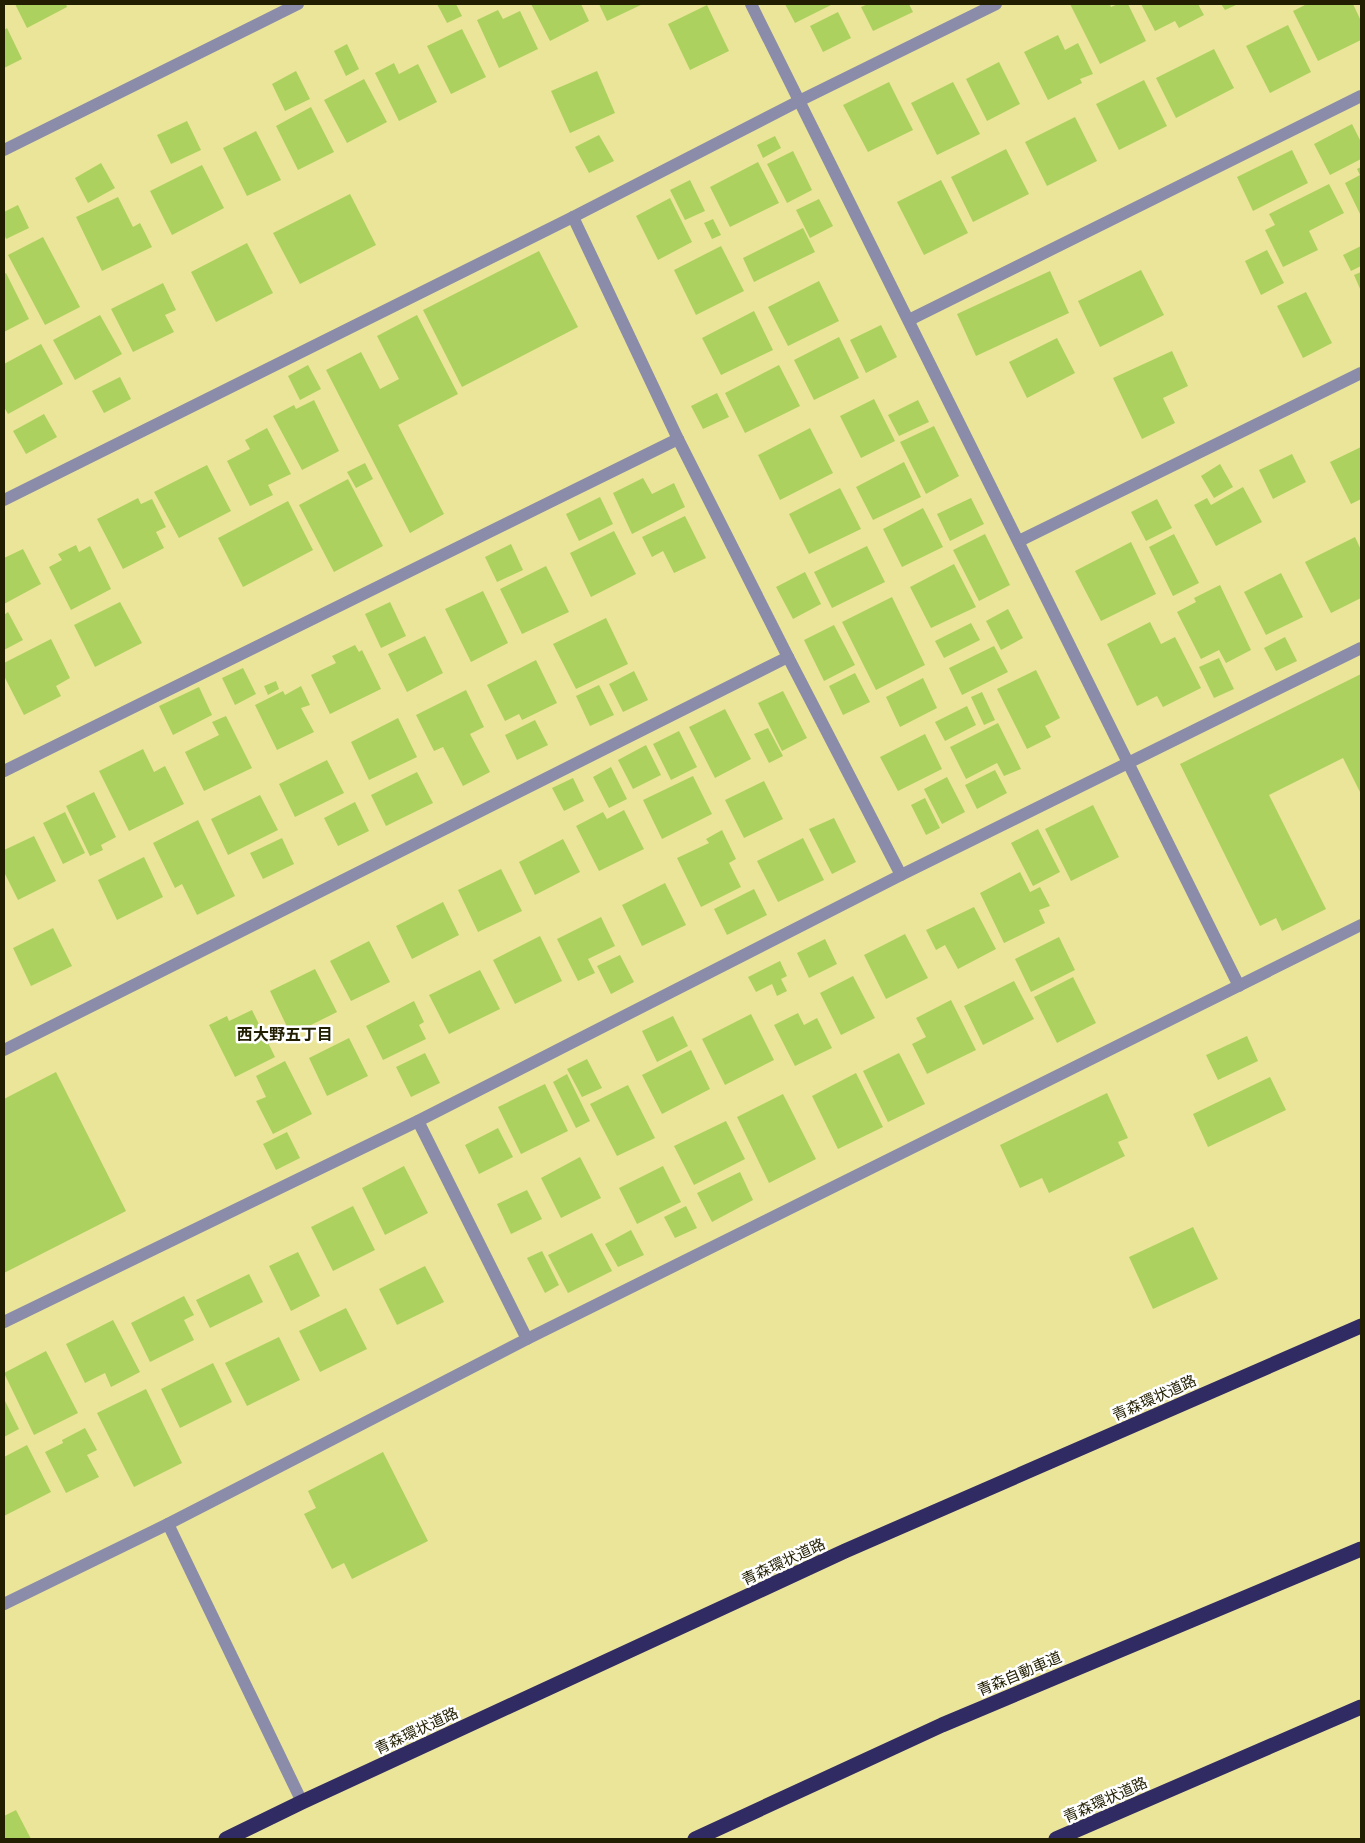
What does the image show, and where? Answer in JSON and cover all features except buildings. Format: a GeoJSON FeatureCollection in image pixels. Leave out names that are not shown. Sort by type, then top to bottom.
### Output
{"type":"FeatureCollection","features":[{"type":"Feature","properties":{"kind":"highway","name":"青森環状道路"},"geometry":{"type":"LineString","coordinates":[[226,1839],[845,1551],[1361,1326]]}},
{"type":"Feature","properties":{"kind":"highway","name":"青森自動車道"},"geometry":{"type":"LineString","coordinates":[[695,1839],[942,1725],[1361,1548]]}},
{"type":"Feature","properties":{"kind":"highway","name":"青森環状道路"},"geometry":{"type":"LineString","coordinates":[[1056,1839],[1361,1707]]}},
{"type":"Feature","properties":{"kind":"street"},"geometry":{"type":"LineString","coordinates":[[4,150],[298,4]]}},
{"type":"Feature","properties":{"kind":"street"},"geometry":{"type":"LineString","coordinates":[[751,4],[1239,986]]}},
{"type":"Feature","properties":{"kind":"street"},"geometry":{"type":"LineString","coordinates":[[4,500],[996,4]]}},
{"type":"Feature","properties":{"kind":"street"},"geometry":{"type":"LineString","coordinates":[[909,320],[1361,96]]}},
{"type":"Feature","properties":{"kind":"street"},"geometry":{"type":"LineString","coordinates":[[573,217],[678,438],[788,657],[901,875]]}},
{"type":"Feature","properties":{"kind":"street"},"geometry":{"type":"LineString","coordinates":[[1019,541],[1361,374]]}},
{"type":"Feature","properties":{"kind":"street"},"geometry":{"type":"LineString","coordinates":[[4,756],[7,770],[678,438]]}},
{"type":"Feature","properties":{"kind":"street"},"geometry":{"type":"LineString","coordinates":[[4,1322],[418,1120],[901,875],[1361,648]]}},
{"type":"Feature","properties":{"kind":"street"},"geometry":{"type":"LineString","coordinates":[[4,1050],[788,657]]}},
{"type":"Feature","properties":{"kind":"street"},"geometry":{"type":"LineString","coordinates":[[4,1604],[168,1524],[527,1340],[1361,925]]}},
{"type":"Feature","properties":{"kind":"street"},"geometry":{"type":"LineString","coordinates":[[418,1120],[527,1340]]}},
{"type":"Feature","properties":{"kind":"street"},"geometry":{"type":"LineString","coordinates":[[168,1524],[302,1802]]}},
{"type":"Feature","properties":{"kind":"district","name":"西大野五丁目"},"geometry":{"type":"Point","coordinates":[285,1034]}}]}
